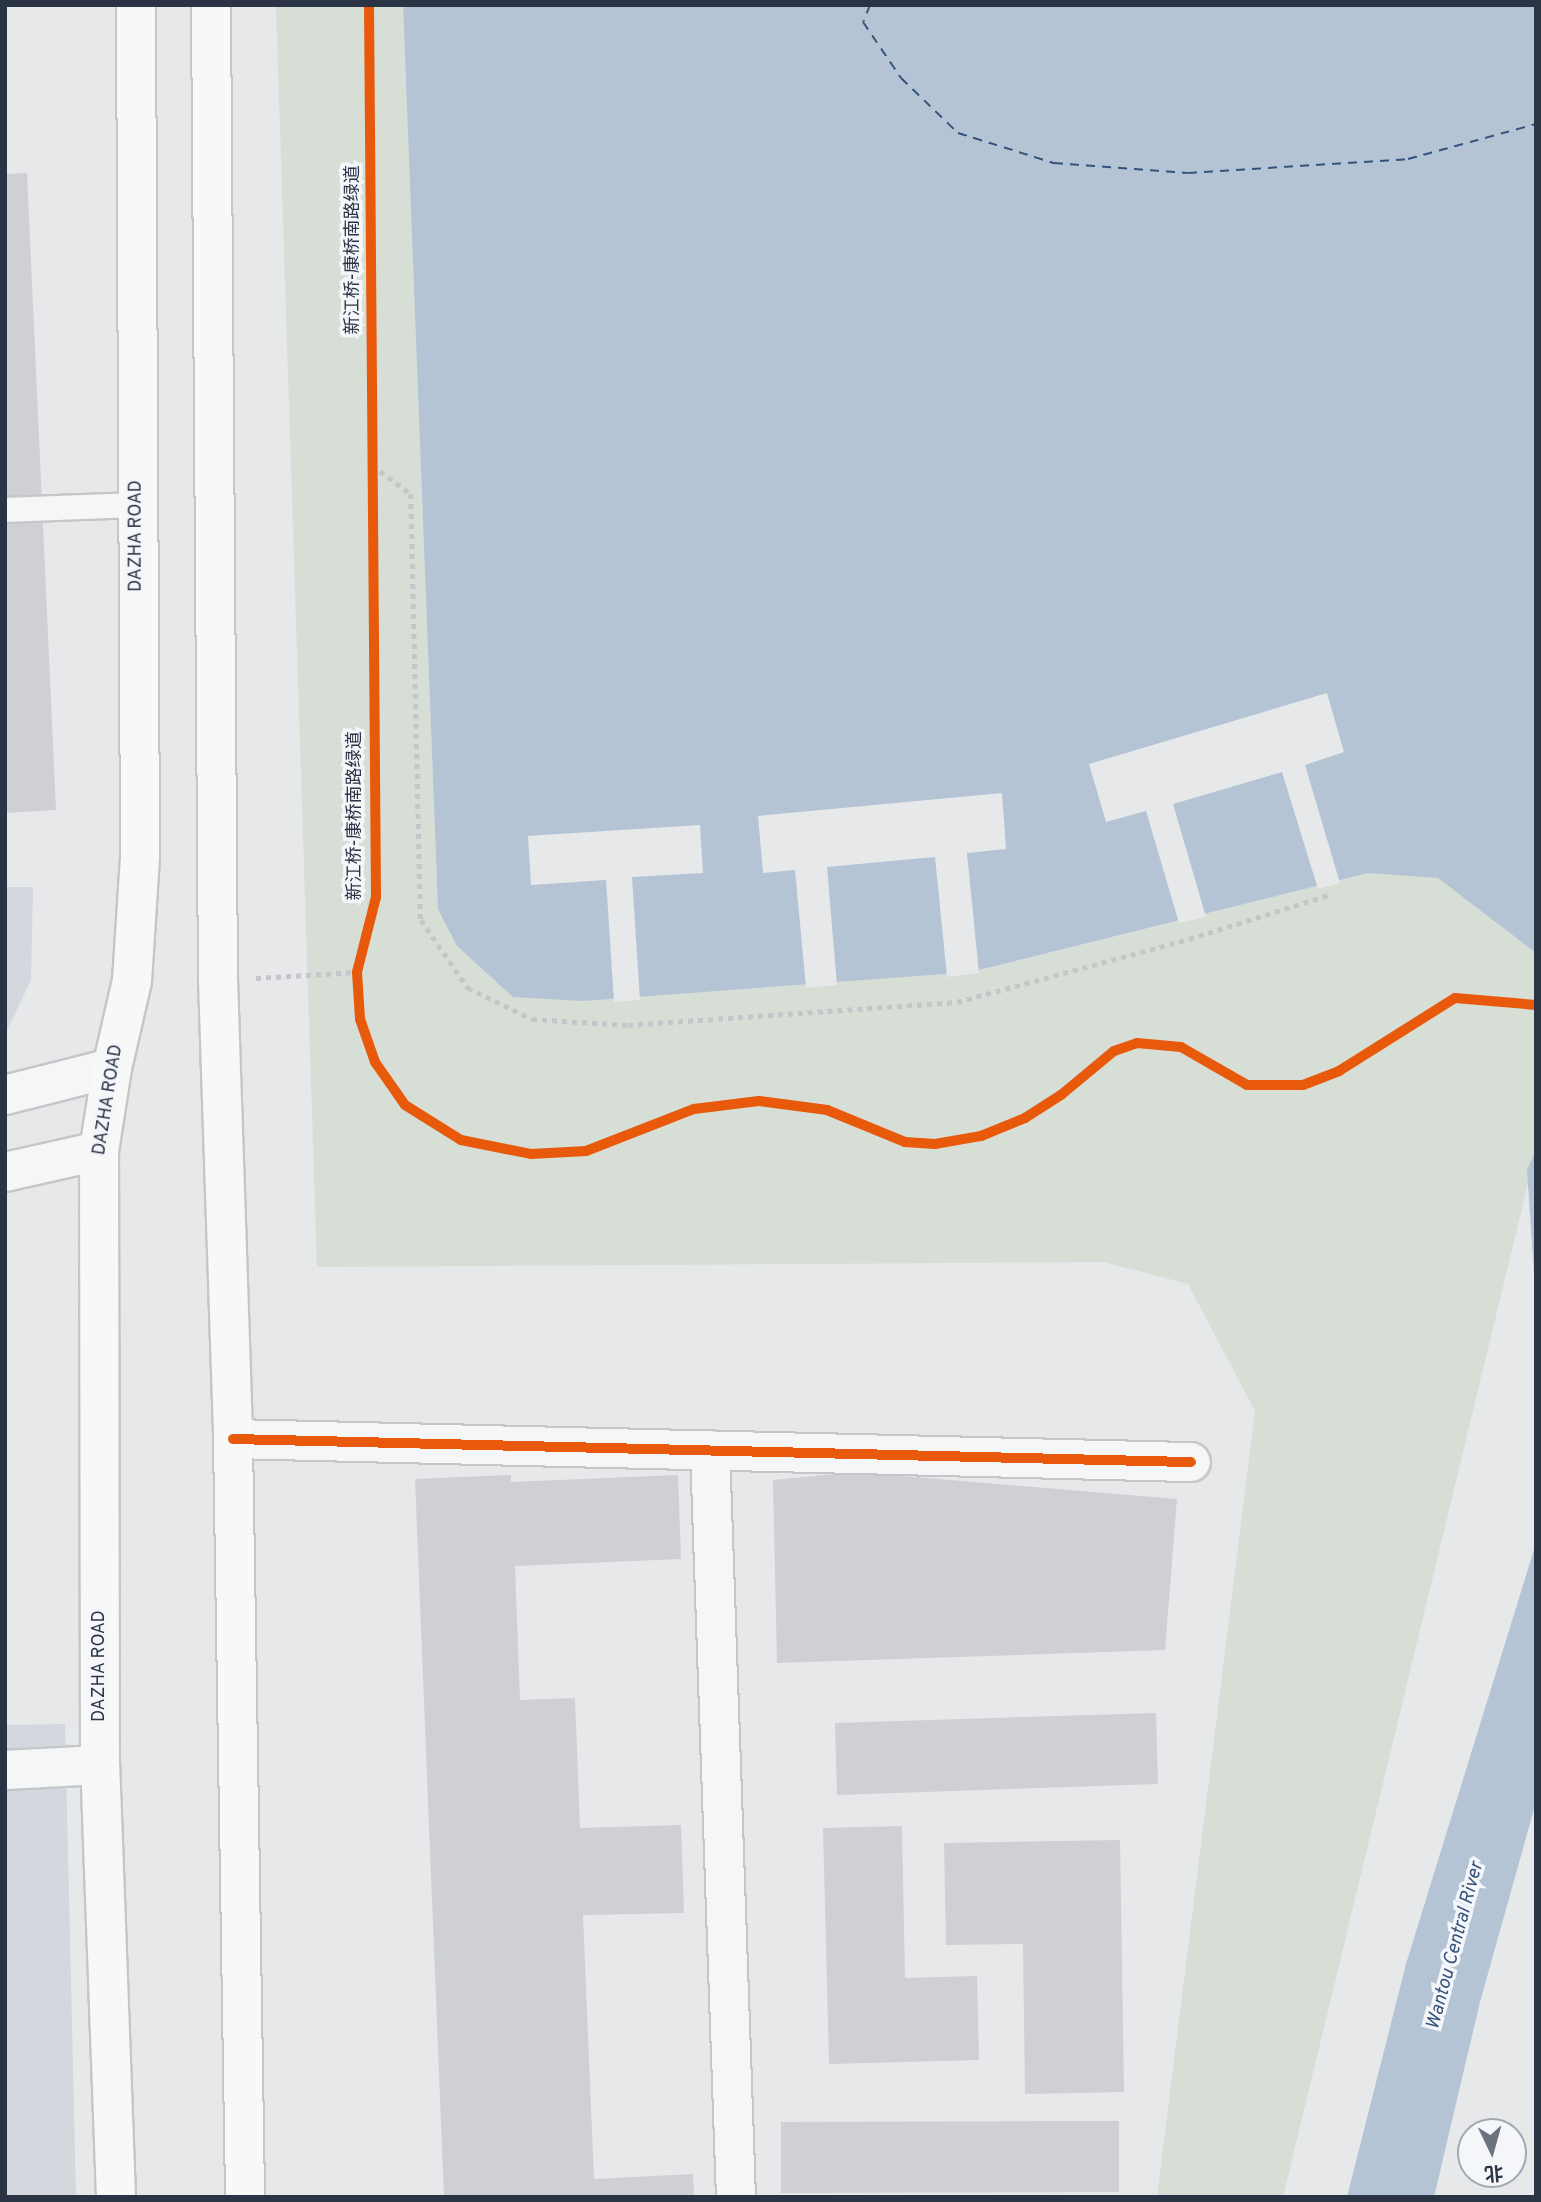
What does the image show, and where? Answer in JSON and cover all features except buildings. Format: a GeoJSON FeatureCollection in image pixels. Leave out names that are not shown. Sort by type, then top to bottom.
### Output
{"type":"FeatureCollection","features":[{"type":"Feature","properties":{"kind":"main road","name":"DAZHA ROAD"},"geometry":{"type":"LineString","coordinates":[[116,2197],[100,1765],[99,1151],[112,1068],[132,981],[140,857],[136,5]]}},
{"type":"Feature","properties":{"kind":"main road"},"geometry":{"type":"LineString","coordinates":[[211,5],[218,980],[233,1439],[245,2197]]}},
{"type":"Feature","properties":{"kind":"street"},"geometry":{"type":"LineString","coordinates":[[5,1095],[112,1068]]}},
{"type":"Feature","properties":{"kind":"street"},"geometry":{"type":"LineString","coordinates":[[5,1172],[99,1151]]}},
{"type":"Feature","properties":{"kind":"street"},"geometry":{"type":"LineString","coordinates":[[233,1439],[1191,1462]]}},
{"type":"Feature","properties":{"kind":"street"},"geometry":{"type":"LineString","coordinates":[[710,1450],[736,2197]]}},
{"type":"Feature","properties":{"kind":"street"},"geometry":{"type":"LineString","coordinates":[[5,1770],[100,1765]]}},
{"type":"Feature","properties":{"kind":"lane"},"geometry":{"type":"LineString","coordinates":[[5,510],[137,505]]}},
{"type":"Feature","properties":{"kind":"path"},"geometry":{"type":"LineString","coordinates":[[372,451],[372,479]]}},
{"type":"Feature","properties":{"kind":"path"},"geometry":{"type":"LineString","coordinates":[[372,465],[411,494],[421,920],[468,988],[532,1018],[628,1026],[957,1002],[1189,939],[1332,894]]}},
{"type":"Feature","properties":{"kind":"path"},"geometry":{"type":"LineString","coordinates":[[358,984],[360,961]]}},
{"type":"Feature","properties":{"kind":"shaded area"},"geometry":{"type":"Polygon","coordinates":[[[276,5],[403,5],[438,909],[971,972],[1368,872],[1438,877],[1536,953],[1536,1150],[1283,2197],[1157,2197],[1255,1411],[1188,1284],[1104,1262],[317,1267],[276,5]]]}},
{"type":"Feature","properties":{"kind":"shaded area"},"geometry":{"type":"Polygon","coordinates":[[[5,887],[33,887],[31,980],[5,1035],[5,887]]]}},
{"type":"Feature","properties":{"kind":"shaded area"},"geometry":{"type":"Polygon","coordinates":[[[65,1724],[76,2197],[5,2197],[5,1725],[65,1724]]]}},
{"type":"Feature","properties":{"kind":"water"},"geometry":{"type":"Polygon","coordinates":[[[403,5],[1536,5],[1536,953],[1438,878],[1368,873],[971,972],[583,1001],[513,997],[457,946],[438,909],[403,5]]]}},
{"type":"Feature","properties":{"kind":"water"},"geometry":{"type":"Polygon","coordinates":[[[1536,1150],[1536,1303],[1527,1170],[1536,1150]]]}},
{"type":"Feature","properties":{"kind":"water","name":"Wantou Central River"},"geometry":{"type":"Polygon","coordinates":[[[1536,1543],[1536,1802],[1480,2002],[1434,2197],[1347,2197],[1406,1964],[1536,1543]]]}},
{"type":"Feature","properties":{"kind":"pier"},"geometry":{"type":"Polygon","coordinates":[[[1327,693],[1344,752],[1305,765],[1340,883],[1318,889],[1282,772],[1173,804],[1206,917],[1179,923],[1146,811],[1106,822],[1089,764],[1327,693]]]}},
{"type":"Feature","properties":{"kind":"pier"},"geometry":{"type":"Polygon","coordinates":[[[1002,793],[1006,849],[967,853],[979,973],[947,977],[935,857],[827,867],[837,985],[806,988],[795,870],[763,873],[758,816],[1002,793]]]}},
{"type":"Feature","properties":{"kind":"pier"},"geometry":{"type":"Polygon","coordinates":[[[700,825],[703,873],[632,877],[640,1000],[614,1002],[606,880],[531,885],[528,836],[700,825]]]}},
{"type":"Feature","properties":{"kind":"ferry route"},"geometry":{"type":"LineString","coordinates":[[870,5],[863,22],[901,78],[958,133],[1054,163],[1188,173],[1408,159],[1536,124]]}},
{"type":"Feature","properties":{"kind":"cycle path","name":"新江桥-康桥南路绿道"},"geometry":{"type":"LineString","coordinates":[[369,5],[376,897],[357,972],[360,1019],[375,1062],[405,1105],[461,1140],[531,1154],[586,1151],[694,1109],[759,1101],[827,1110],[905,1142],[935,1144],[981,1136],[1025,1118],[1061,1095],[1114,1051],[1137,1043],[1181,1047],[1247,1085],[1303,1085],[1339,1071],[1455,998],[1536,1005]]}},
{"type":"Feature","properties":{"kind":"cycle path"},"geometry":{"type":"LineString","coordinates":[[233,1439],[1191,1462]]}}]}
